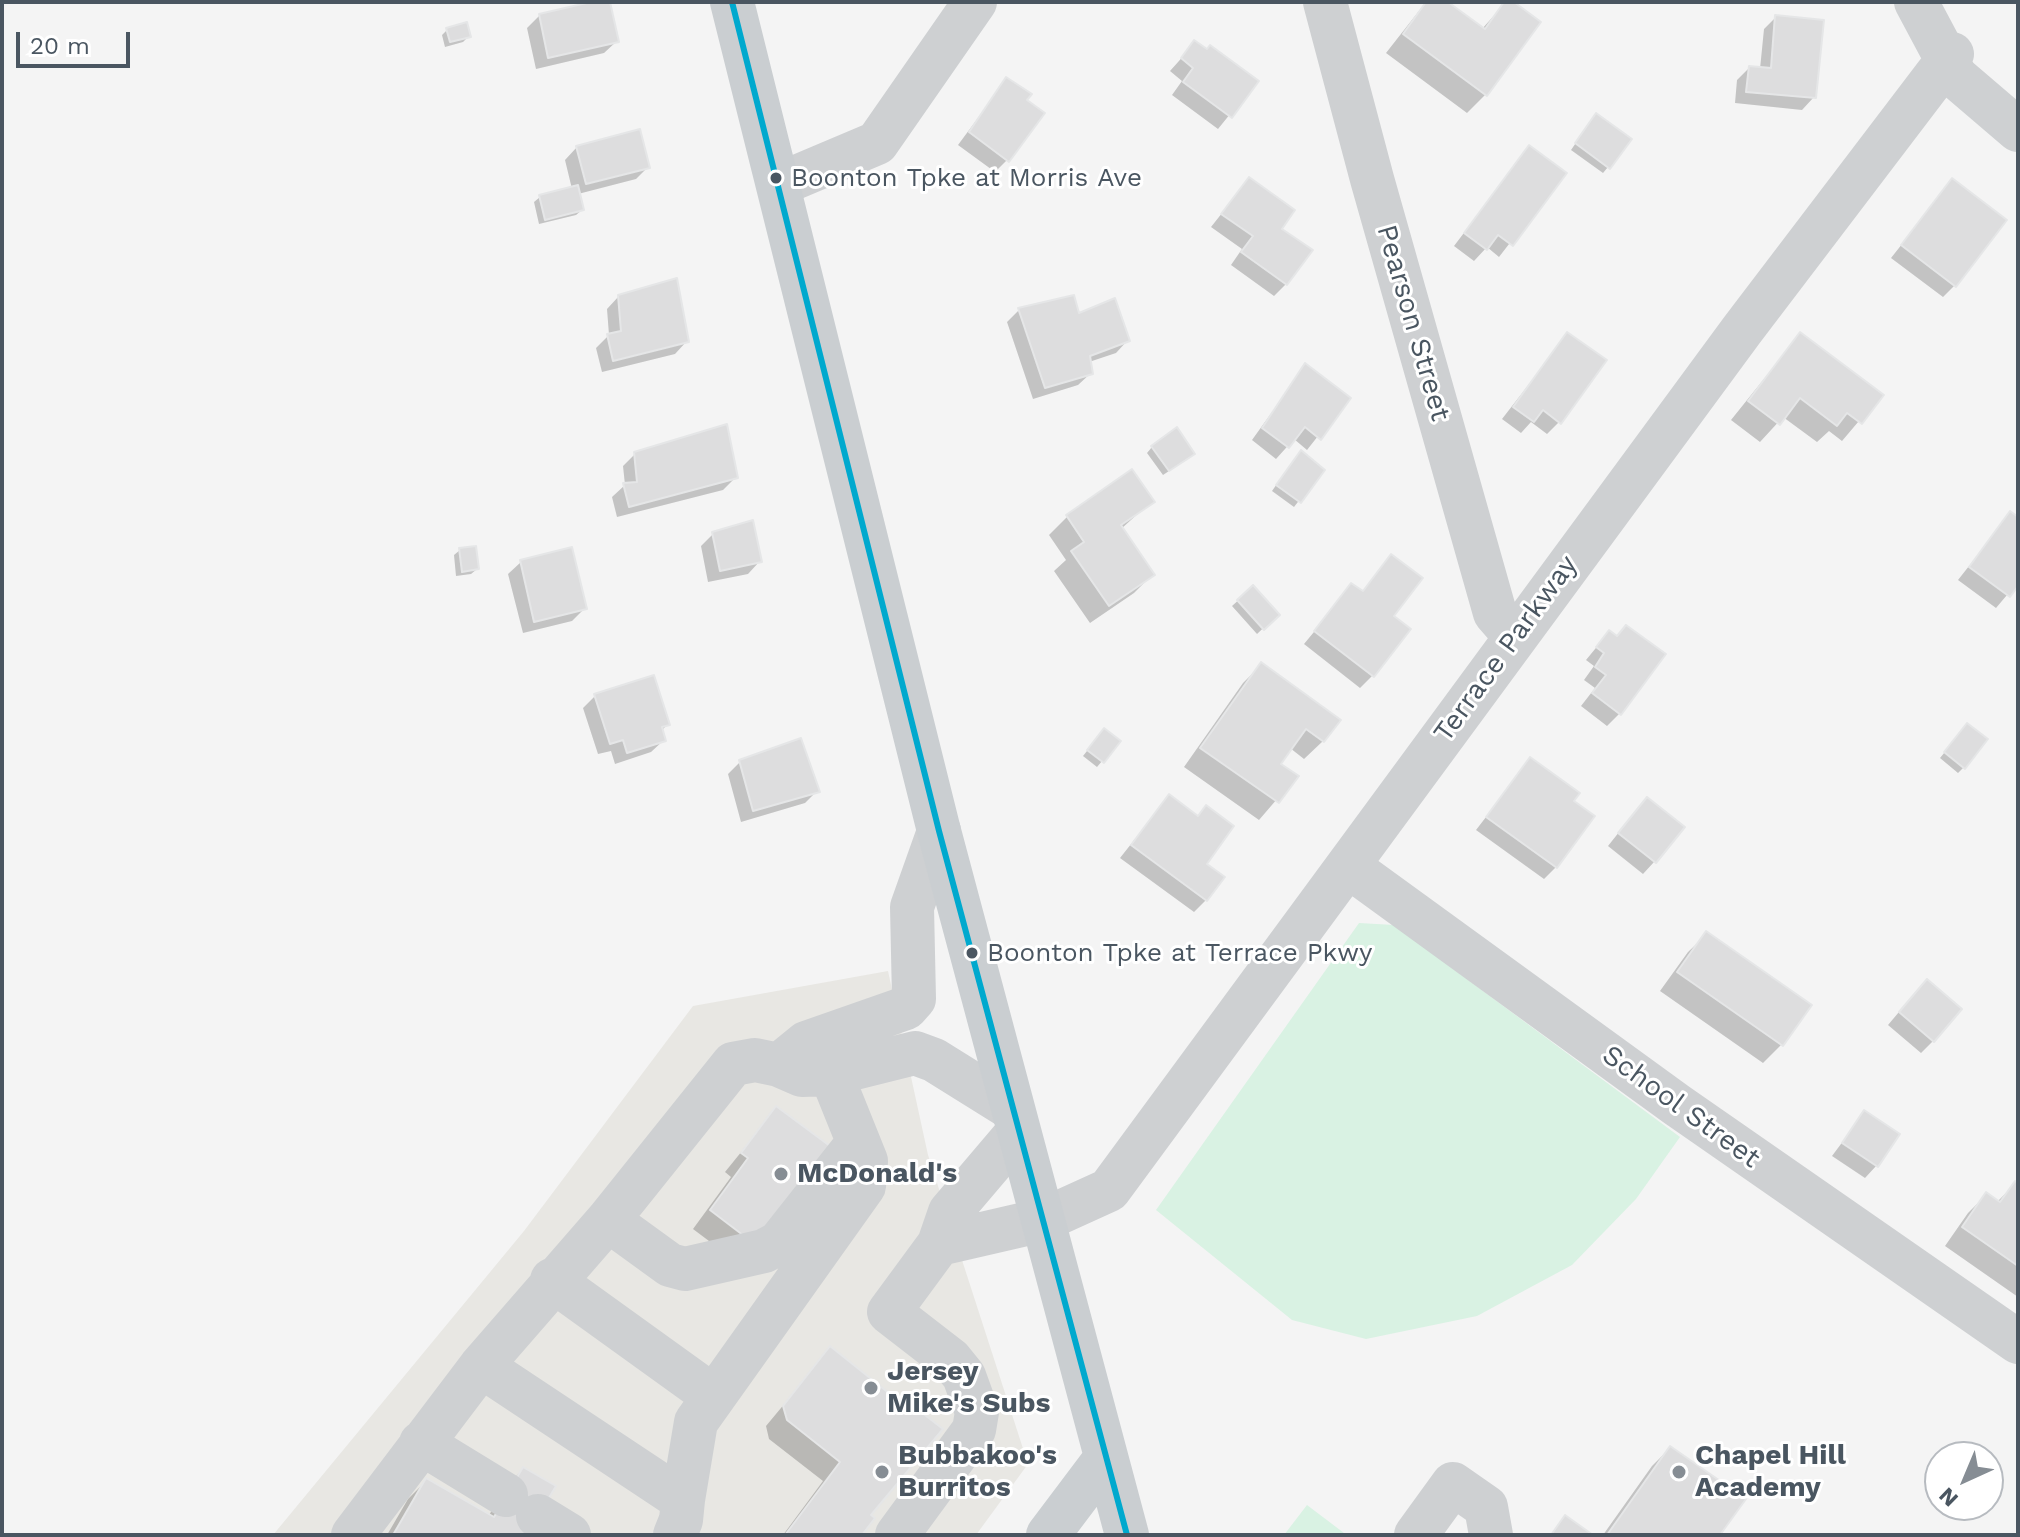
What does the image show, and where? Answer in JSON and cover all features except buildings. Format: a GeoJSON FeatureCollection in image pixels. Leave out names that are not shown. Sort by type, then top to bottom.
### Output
{"type":"FeatureCollection","features":[{"type":"Feature","properties":{"kind":"main road"},"geometry":{"type":"LineString","coordinates":[[732,2],[780,184],[939,831],[1127,1535]]}},
{"type":"Feature","properties":{"kind":"main road"},"geometry":{"type":"LineString","coordinates":[[1048,1535],[1106,1458]]}},
{"type":"Feature","properties":{"kind":"street"},"geometry":{"type":"LineString","coordinates":[[780,184],[877,143],[975,2]]}},
{"type":"Feature","properties":{"kind":"street","name":"Pearson Street"},"geometry":{"type":"LineString","coordinates":[[1325,2],[1495,613],[1515,636]]}},
{"type":"Feature","properties":{"kind":"street"},"geometry":{"type":"LineString","coordinates":[[1916,2],[1950,57],[1956,77],[2018,130]]}},
{"type":"Feature","properties":{"kind":"street","name":"Terrace Parkway"},"geometry":{"type":"LineString","coordinates":[[939,1244],[1043,1220],[1109,1190],[1515,636],[1950,57]]}},
{"type":"Feature","properties":{"kind":"street"},"geometry":{"type":"LineString","coordinates":[[779,1065],[806,1043],[906,1008],[914,999],[912,907],[939,831]]}},
{"type":"Feature","properties":{"kind":"street","name":"School Street"},"geometry":{"type":"LineString","coordinates":[[1348,866],[1703,1124],[2018,1342]]}},
{"type":"Feature","properties":{"kind":"street"},"geometry":{"type":"LineString","coordinates":[[353,1535],[481,1366],[552,1280],[608,1220],[733,1064],[755,1060],[779,1065],[802,1075],[831,1074],[915,1053],[934,1060],[1015,1120],[950,1212],[939,1244],[889,1312],[951,1360],[964,1376],[977,1412],[974,1430],[897,1535]]}},
{"type":"Feature","properties":{"kind":"street"},"geometry":{"type":"LineString","coordinates":[[481,1366],[679,1518],[696,1422],[864,1186],[868,1171],[831,1074]]}},
{"type":"Feature","properties":{"kind":"street"},"geometry":{"type":"LineString","coordinates":[[608,1220],[670,1265],[685,1269],[764,1251],[779,1243],[858,1143]]}},
{"type":"Feature","properties":{"kind":"street"},"geometry":{"type":"LineString","coordinates":[[552,1280],[713,1396]]}},
{"type":"Feature","properties":{"kind":"street"},"geometry":{"type":"LineString","coordinates":[[421,1443],[538,1515]]}},
{"type":"Feature","properties":{"kind":"street"},"geometry":{"type":"LineString","coordinates":[[1416,1535],[1453,1484],[1486,1507],[1491,1535]]}},
{"type":"Feature","properties":{"kind":"shaded area"},"geometry":{"type":"Polygon","coordinates":[[[888,971],[928,1155],[1028,1464],[976,1535],[273,1535],[524,1231],[693,1006],[888,971]]]}},
{"type":"Feature","properties":{"kind":"green space"},"geometry":{"type":"Polygon","coordinates":[[[1359,923],[1394,925],[1680,1137],[1636,1199],[1572,1265],[1477,1316],[1366,1339],[1292,1320],[1156,1210],[1359,923]]]}},
{"type":"Feature","properties":{"kind":"green space"},"geometry":{"type":"Polygon","coordinates":[[[1307,1505],[1344,1533],[1343,1535],[1284,1535],[1307,1505]]]}},
{"type":"Feature","properties":{"kind":"transit line"},"geometry":{"type":"LineString","coordinates":[[732,2],[939,831],[1127,1535]]}},
{"type":"Feature","properties":{"kind":"place","name":"Boonton Tpke at Morris Ave"},"geometry":{"type":"Point","coordinates":[776,178]}},
{"type":"Feature","properties":{"kind":"place","name":"Boonton Tpke at Terrace Pkwy"},"geometry":{"type":"Point","coordinates":[972,953]}},
{"type":"Feature","properties":{"kind":"place","name":"McDonald's"},"geometry":{"type":"Point","coordinates":[781,1174]}},
{"type":"Feature","properties":{"kind":"place","name":"Jersey Mike's Subs"},"geometry":{"type":"Point","coordinates":[871,1388]}},
{"type":"Feature","properties":{"kind":"place","name":"Bubbakoo's Burritos"},"geometry":{"type":"Point","coordinates":[882,1472]}},
{"type":"Feature","properties":{"kind":"place","name":"Chapel Hill Academy"},"geometry":{"type":"Point","coordinates":[1679,1472]}}]}
